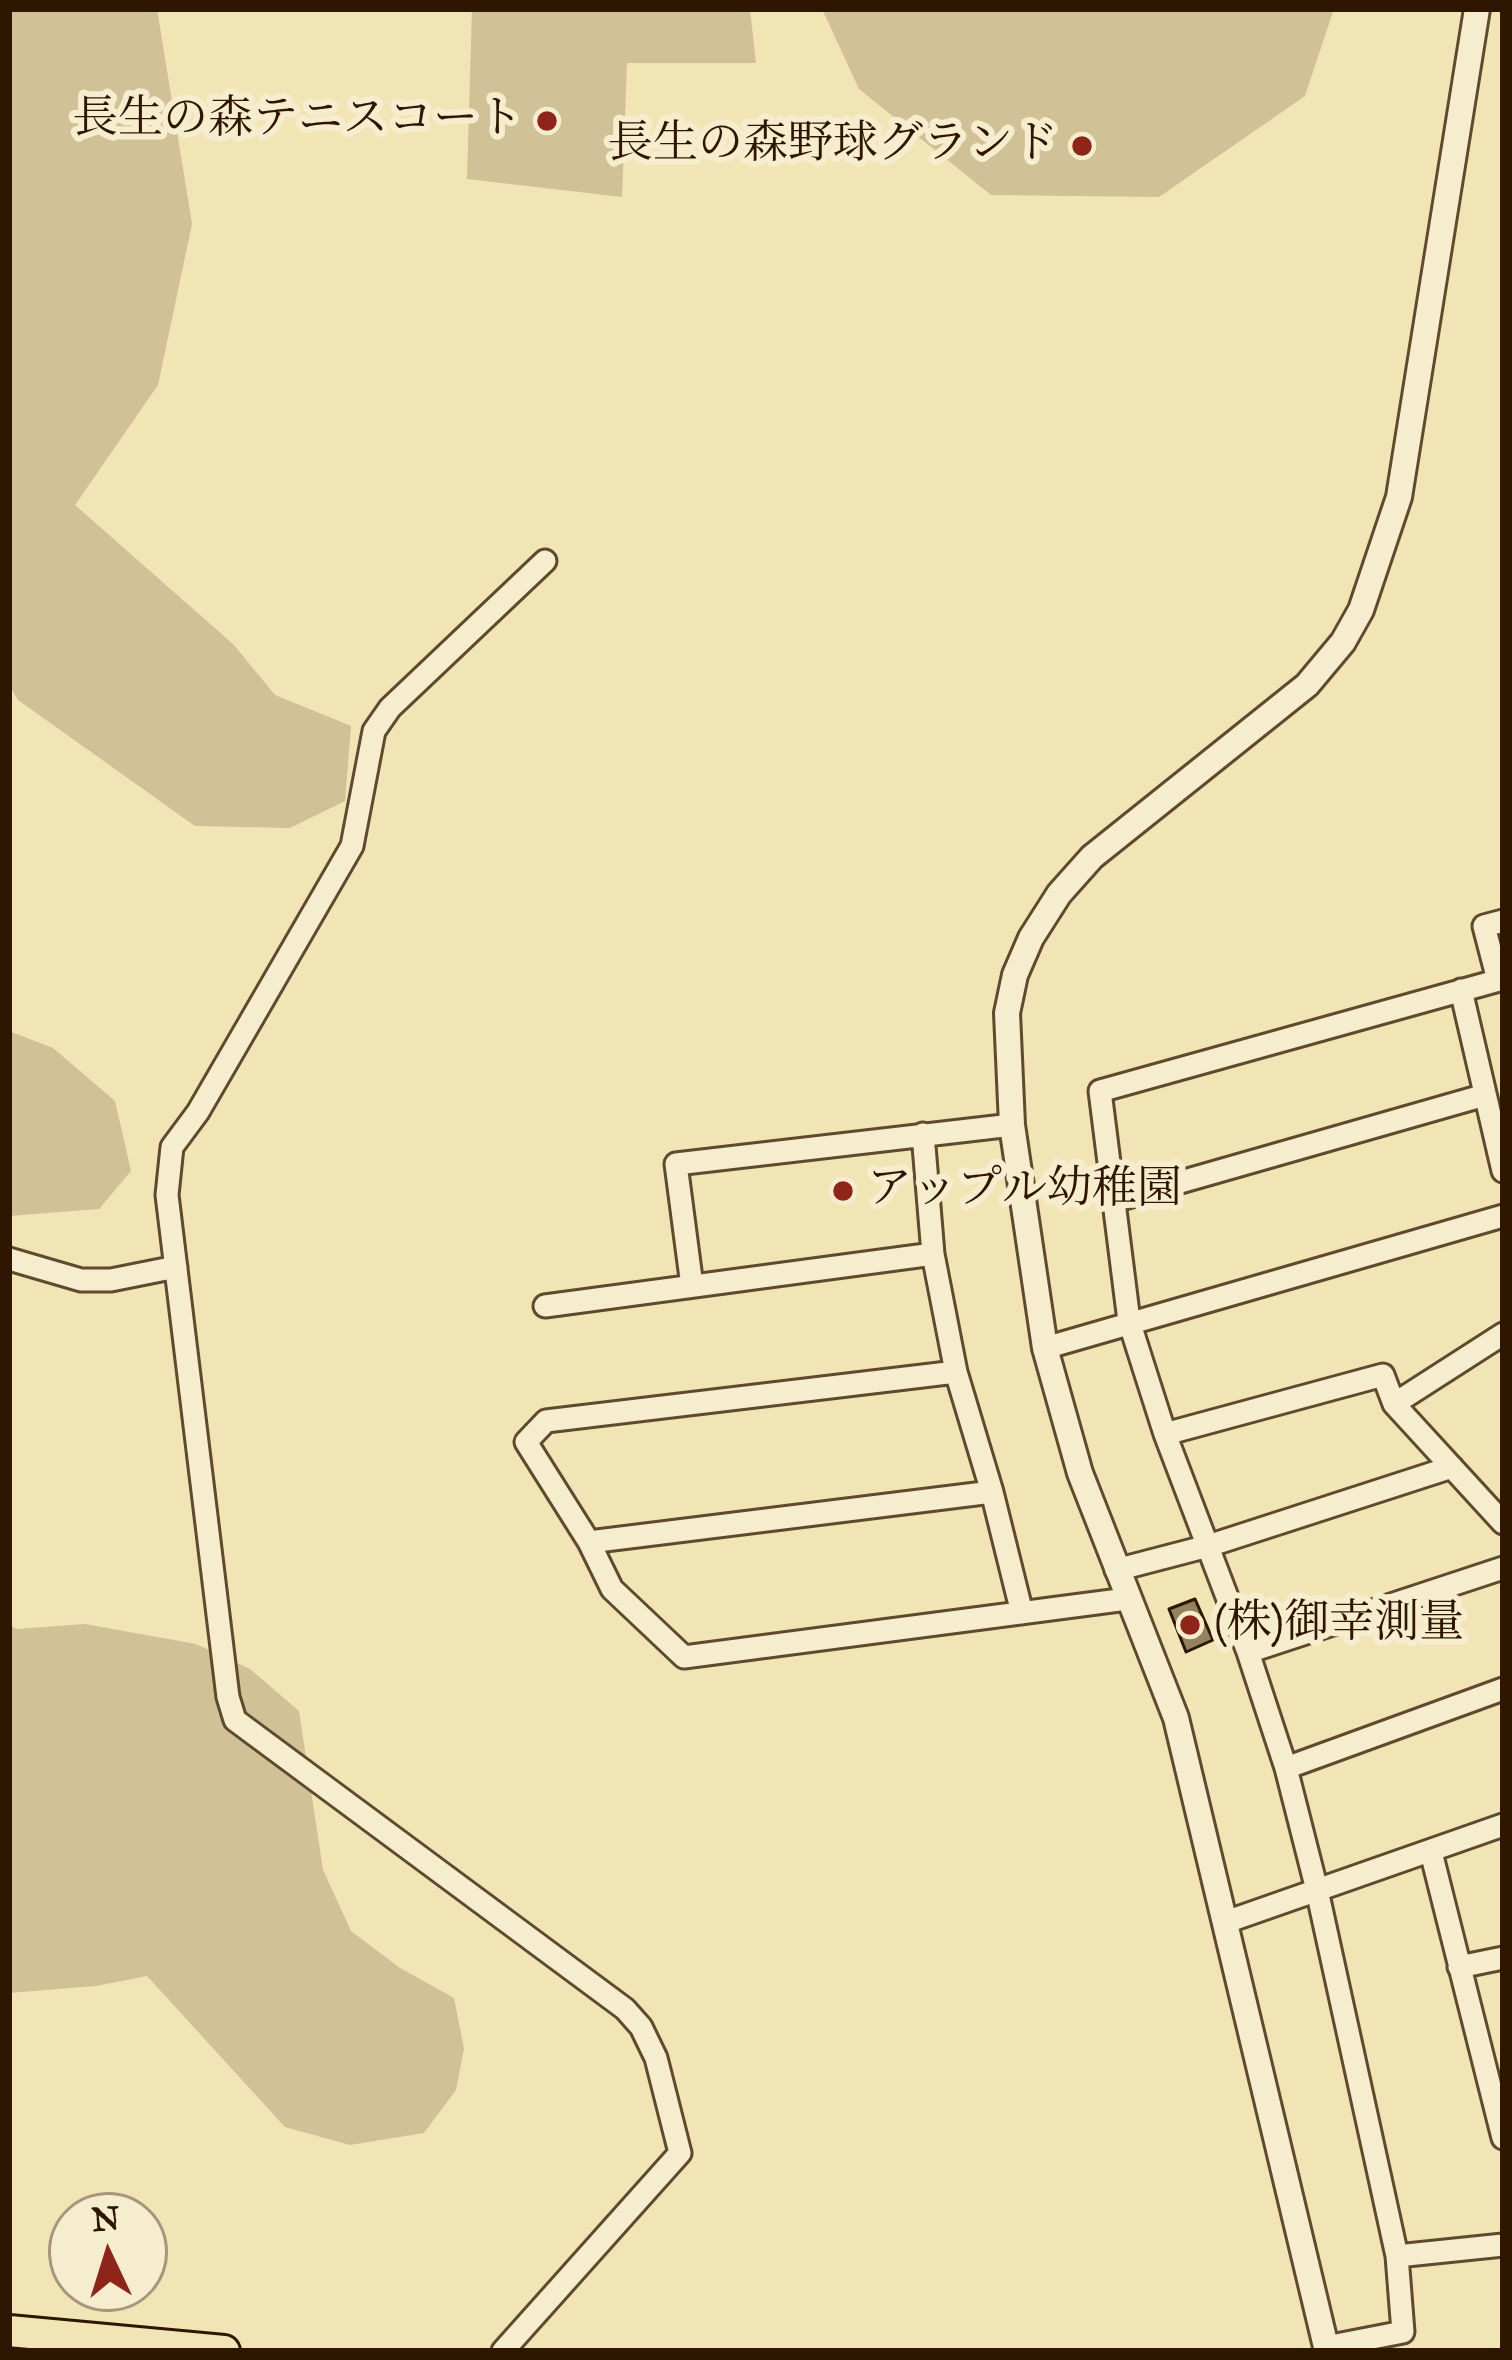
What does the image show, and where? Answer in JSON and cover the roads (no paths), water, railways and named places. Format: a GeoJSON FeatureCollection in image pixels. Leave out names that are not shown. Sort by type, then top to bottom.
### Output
{"type":"FeatureCollection","features":[{"type":"Feature","properties":{"kind":"main road"},"geometry":{"type":"LineString","coordinates":[[9,2331],[224,2351]]}},
{"type":"Feature","properties":{"kind":"street"},"geometry":{"type":"LineString","coordinates":[[1478,9],[1400,497],[1372,584],[1343,642],[1307,685],[1092,857],[1059,894],[1031,938],[1011,994],[1006,1046],[1012,1125],[1045,1348],[1073,1451],[1176,1718],[1326,2349],[1403,2332],[1397,2256],[1286,1768],[1248,1652],[1165,1435],[1129,1321],[1100,1091],[1500,980],[1484,926],[1503,921]]}},
{"type":"Feature","properties":{"kind":"street"},"geometry":{"type":"LineString","coordinates":[[502,2351],[680,2153],[656,2058],[626,2009],[235,1720],[228,1697],[167,1195],[172,1147],[198,1112],[352,846],[374,731],[390,708],[545,561]]}},
{"type":"Feature","properties":{"kind":"street"},"geometry":{"type":"LineString","coordinates":[[1461,990],[1503,1171]]}},
{"type":"Feature","properties":{"kind":"street"},"geometry":{"type":"LineString","coordinates":[[1114,1201],[1485,1095]]}},
{"type":"Feature","properties":{"kind":"street"},"geometry":{"type":"LineString","coordinates":[[692,1286],[676,1164],[1012,1125]]}},
{"type":"Feature","properties":{"kind":"street"},"geometry":{"type":"LineString","coordinates":[[923,1134],[933,1254],[956,1372],[1022,1612]]}},
{"type":"Feature","properties":{"kind":"street"},"geometry":{"type":"LineString","coordinates":[[1045,1348],[1503,1216]]}},
{"type":"Feature","properties":{"kind":"street"},"geometry":{"type":"LineString","coordinates":[[545,1306],[933,1254]]}},
{"type":"Feature","properties":{"kind":"street"},"geometry":{"type":"LineString","coordinates":[[9,1259],[81,1280],[111,1280],[176,1267]]}},
{"type":"Feature","properties":{"kind":"street"},"geometry":{"type":"LineString","coordinates":[[1394,1404],[1503,1334]]}},
{"type":"Feature","properties":{"kind":"street"},"geometry":{"type":"LineString","coordinates":[[956,1372],[546,1421],[526,1442],[590,1542],[612,1589],[684,1657],[1127,1599]]}},
{"type":"Feature","properties":{"kind":"street"},"geometry":{"type":"LineString","coordinates":[[1165,1435],[1383,1375],[1394,1404],[1503,1523]]}},
{"type":"Feature","properties":{"kind":"street"},"geometry":{"type":"LineString","coordinates":[[1116,1570],[1208,1546],[1452,1467]]}},
{"type":"Feature","properties":{"kind":"street"},"geometry":{"type":"LineString","coordinates":[[590,1542],[992,1492]]}},
{"type":"Feature","properties":{"kind":"street"},"geometry":{"type":"LineString","coordinates":[[1248,1652],[1503,1568]]}},
{"type":"Feature","properties":{"kind":"street"},"geometry":{"type":"LineString","coordinates":[[1286,1768],[1503,1689]]}},
{"type":"Feature","properties":{"kind":"street"},"geometry":{"type":"LineString","coordinates":[[1226,1922],[1503,1825]]}},
{"type":"Feature","properties":{"kind":"street"},"geometry":{"type":"LineString","coordinates":[[1431,1852],[1503,2138]]}},
{"type":"Feature","properties":{"kind":"street"},"geometry":{"type":"LineString","coordinates":[[1459,1967],[1503,1958]]}},
{"type":"Feature","properties":{"kind":"street"},"geometry":{"type":"LineString","coordinates":[[1397,2256],[1503,2245]]}},
{"type":"Feature","properties":{"kind":"place","name":"長生の森テニスコート"},"geometry":{"type":"Point","coordinates":[547,121]}},
{"type":"Feature","properties":{"kind":"place","name":"長生の森野球グランド"},"geometry":{"type":"Point","coordinates":[1082,146]}},
{"type":"Feature","properties":{"kind":"place","name":"アップル幼稚園"},"geometry":{"type":"Point","coordinates":[843,1191]}},
{"type":"Feature","properties":{"kind":"place","name":"(株)御幸測量"},"geometry":{"type":"Point","coordinates":[1190,1625]}}]}
